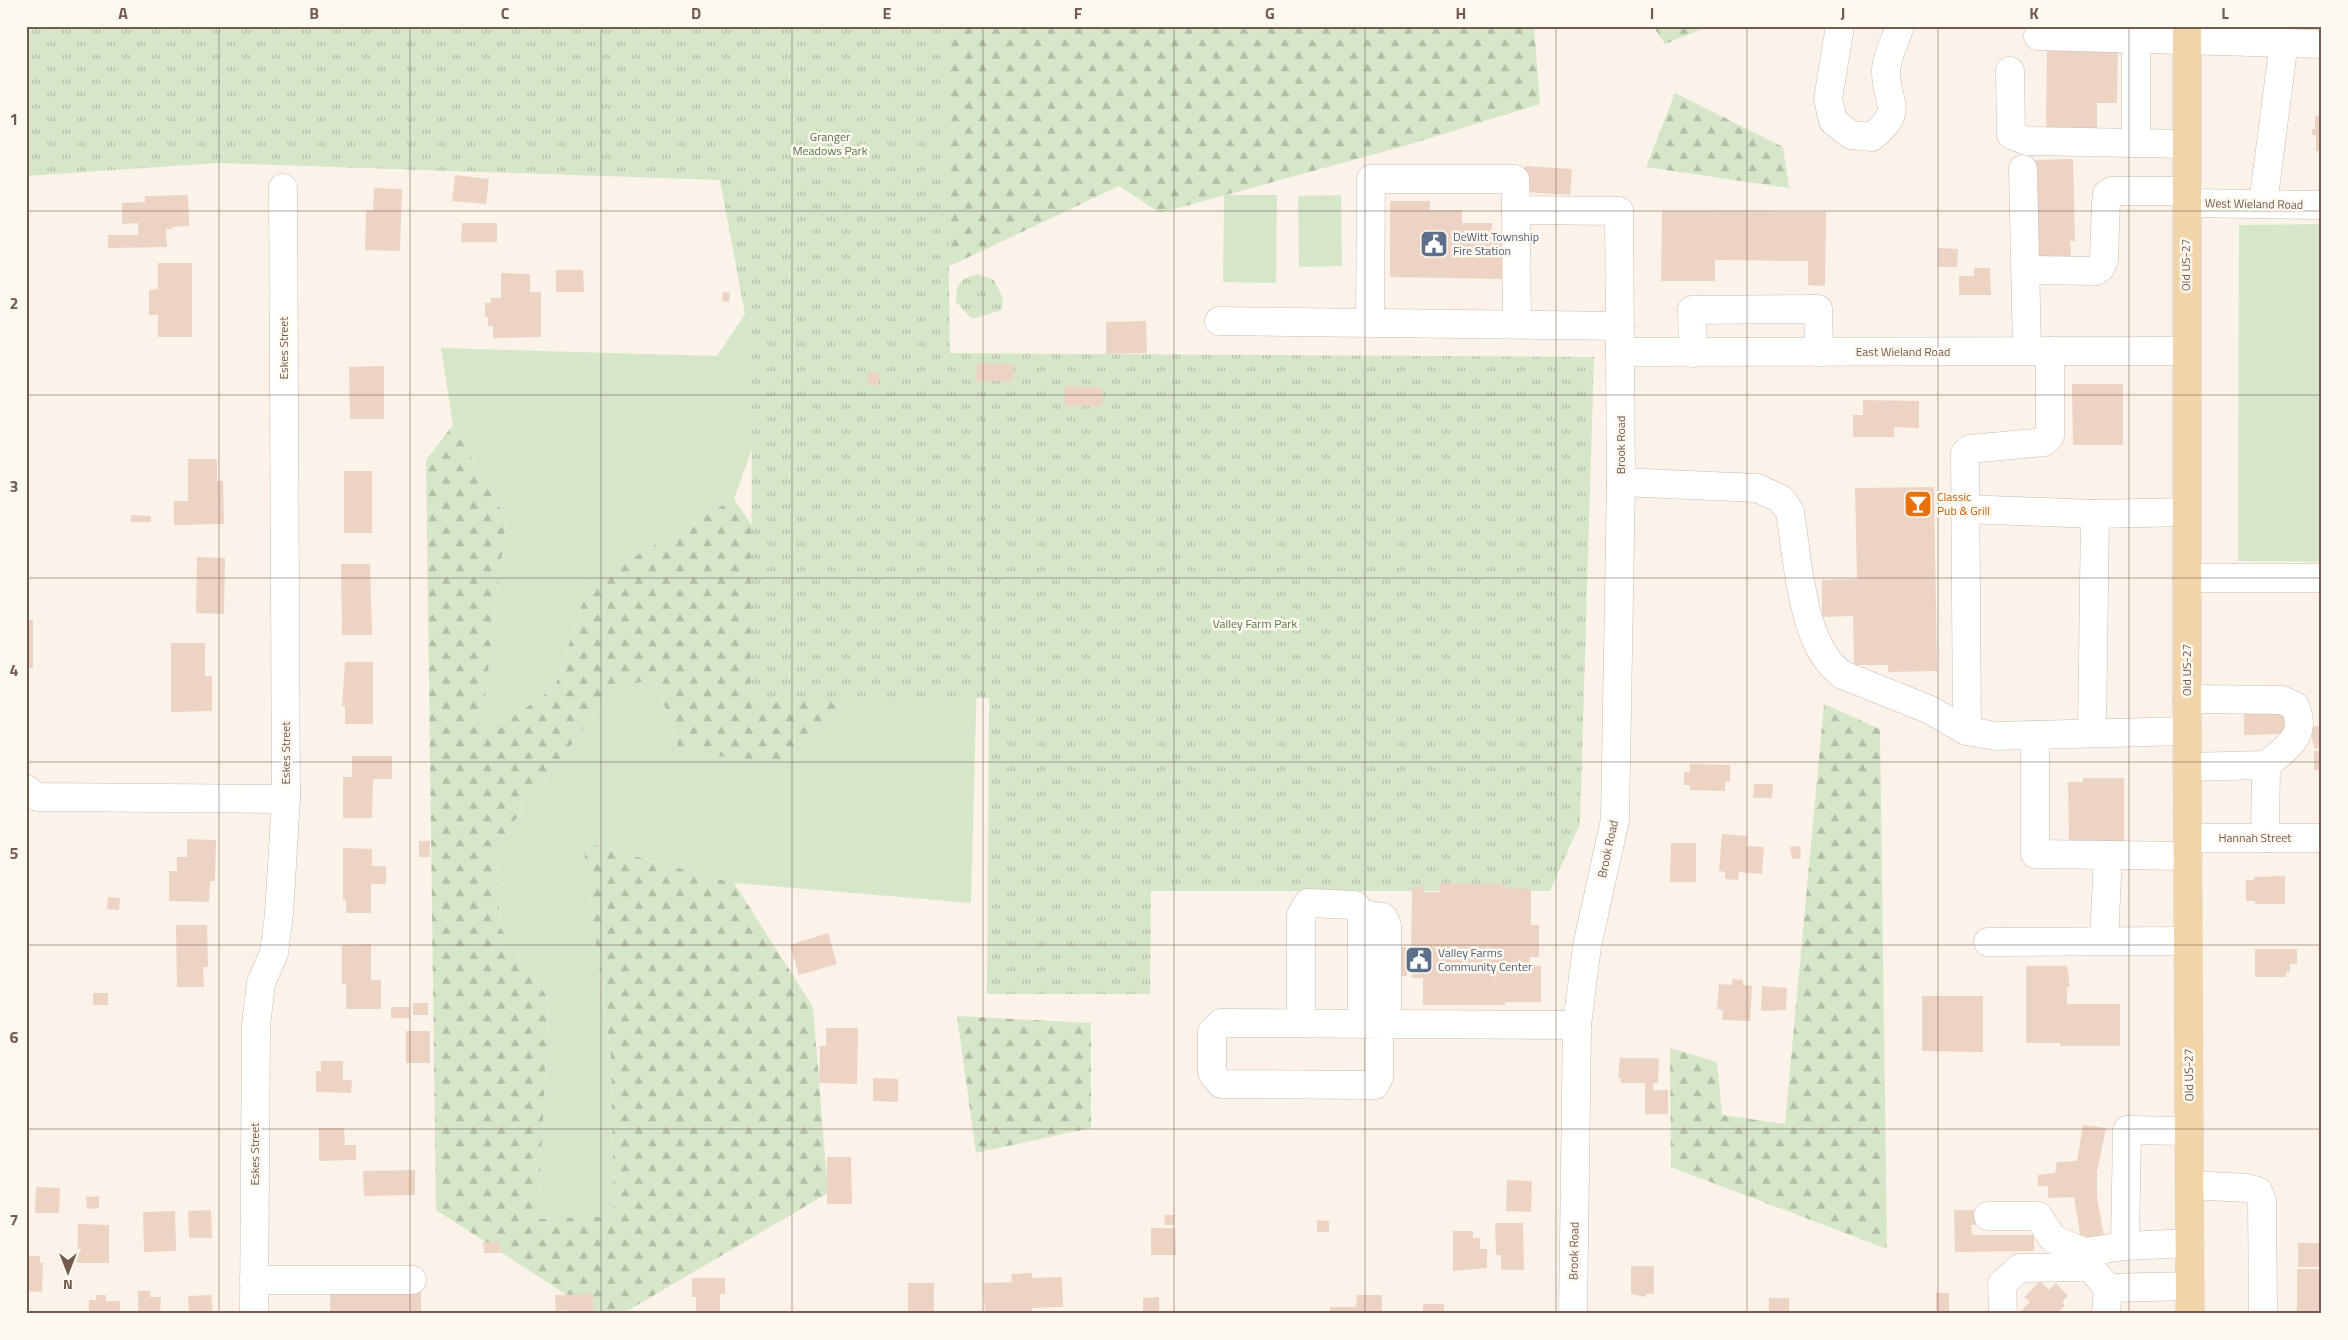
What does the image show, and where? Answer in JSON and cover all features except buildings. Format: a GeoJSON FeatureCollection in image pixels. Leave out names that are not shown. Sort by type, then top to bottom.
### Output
{"type":"FeatureCollection","features":[{"type":"Feature","properties":{"kind":"main road","name":"Old US-27"},"geometry":{"type":"LineString","coordinates":[[2187,33],[2186,512],[2190,1314]]}},
{"type":"Feature","properties":{"kind":"street"},"geometry":{"type":"LineString","coordinates":[[1840,26],[1828,99],[1833,121],[1851,136],[1872,137],[1888,123],[1893,106],[1886,70],[1900,26]]}},
{"type":"Feature","properties":{"kind":"street"},"geometry":{"type":"LineString","coordinates":[[2038,36],[2136,39],[2187,33],[2322,44]]}},
{"type":"Feature","properties":{"kind":"street"},"geometry":{"type":"LineString","coordinates":[[2136,39],[2136,143]]}},
{"type":"Feature","properties":{"kind":"street"},"geometry":{"type":"LineString","coordinates":[[2263,204],[2284,42]]}},
{"type":"Feature","properties":{"kind":"street"},"geometry":{"type":"LineString","coordinates":[[2010,71],[2010,135],[2027,141],[2186,144]]}},
{"type":"Feature","properties":{"kind":"street"},"geometry":{"type":"LineString","coordinates":[[1967,731],[1965,453],[1970,449],[2044,442],[2050,436],[2026,270],[2023,169]]}},
{"type":"Feature","properties":{"kind":"street"},"geometry":{"type":"LineString","coordinates":[[1370,322],[1371,179],[1515,179],[1518,324]]}},
{"type":"Feature","properties":{"kind":"street","name":"Eskes Street"},"geometry":{"type":"LineString","coordinates":[[254,1314],[256,1025],[261,983],[274,952],[279,914],[286,799],[283,188]]}},
{"type":"Feature","properties":{"kind":"street","name":"West Wieland Road"},"geometry":{"type":"LineString","coordinates":[[2026,270],[2096,271],[2101,267],[2104,260],[2107,194],[2112,191],[2263,204],[2322,205]]}},
{"type":"Feature","properties":{"kind":"street","name":"Brook Road"},"geometry":{"type":"LineString","coordinates":[[1516,210],[1619,211],[1621,482],[1615,820],[1587,946],[1577,1025],[1573,1314]]}},
{"type":"Feature","properties":{"kind":"street"},"geometry":{"type":"LineString","coordinates":[[1693,353],[1692,310],[1818,309],[1819,352]]}},
{"type":"Feature","properties":{"kind":"street","name":"East Wieland Road"},"geometry":{"type":"LineString","coordinates":[[1219,321],[1518,324],[1620,339],[1693,353],[2186,351]]}},
{"type":"Feature","properties":{"kind":"street"},"geometry":{"type":"LineString","coordinates":[[1621,482],[1757,488],[1781,499],[1790,512],[1811,631],[1822,656],[1831,668],[1842,675],[1928,709],[1967,731],[1996,736],[2187,731]]}},
{"type":"Feature","properties":{"kind":"street"},"geometry":{"type":"LineString","coordinates":[[1965,510],[2095,514],[2186,512]]}},
{"type":"Feature","properties":{"kind":"street"},"geometry":{"type":"LineString","coordinates":[[2092,733],[2095,514]]}},
{"type":"Feature","properties":{"kind":"street"},"geometry":{"type":"LineString","coordinates":[[2187,578],[2322,578]]}},
{"type":"Feature","properties":{"kind":"street"},"geometry":{"type":"LineString","coordinates":[[2187,698],[2282,700],[2295,706],[2300,716],[2296,739],[2266,765],[2187,766]]}},
{"type":"Feature","properties":{"kind":"street","name":"Hannah Street"},"geometry":{"type":"LineString","coordinates":[[2035,735],[2036,854],[2108,854],[2265,838],[2322,838]]}},
{"type":"Feature","properties":{"kind":"street"},"geometry":{"type":"LineString","coordinates":[[2265,838],[2266,765]]}},
{"type":"Feature","properties":{"kind":"street"},"geometry":{"type":"LineString","coordinates":[[26,790],[37,797],[286,799]]}},
{"type":"Feature","properties":{"kind":"street"},"geometry":{"type":"LineString","coordinates":[[2104,942],[2108,854]]}},
{"type":"Feature","properties":{"kind":"street"},"geometry":{"type":"LineString","coordinates":[[1301,1023],[1301,915],[1308,903],[1355,905],[1362,914],[1383,917],[1387,924],[1376,1024],[1379,1077],[1375,1085],[1221,1084],[1212,1073],[1212,1032],[1221,1022],[1376,1024],[1577,1025]]}},
{"type":"Feature","properties":{"kind":"street"},"geometry":{"type":"LineString","coordinates":[[1988,942],[2188,942]]}},
{"type":"Feature","properties":{"kind":"street"},"geometry":{"type":"LineString","coordinates":[[2125,1246],[2127,1130],[2190,1130]]}},
{"type":"Feature","properties":{"kind":"street"},"geometry":{"type":"LineString","coordinates":[[2190,1185],[2247,1188],[2258,1191],[2262,1200],[2263,1314]]}},
{"type":"Feature","properties":{"kind":"street"},"geometry":{"type":"LineString","coordinates":[[1988,1216],[2038,1216],[2053,1238],[2084,1252],[2125,1246],[2190,1243]]}},
{"type":"Feature","properties":{"kind":"street"},"geometry":{"type":"LineString","coordinates":[[2003,1314],[2002,1284],[2020,1268],[2090,1267],[2107,1301],[2190,1286]]}},
{"type":"Feature","properties":{"kind":"street"},"geometry":{"type":"LineString","coordinates":[[254,1280],[412,1280]]}},
{"type":"Feature","properties":{"kind":"green space","name":"Valley Farm Park"},"geometry":{"type":"Polygon","coordinates":[[[26,26],[945,26],[950,353],[1594,357],[1580,824],[1550,891],[1151,891],[1150,994],[987,994],[989,698],[751,698],[752,352],[720,180],[218,163],[26,176],[26,26]]]}},
{"type":"Feature","properties":{"kind":"green space","name":"Granger Meadows Park"},"geometry":{"type":"Polygon","coordinates":[[[913,26],[1534,26],[1540,104],[1408,145],[1160,213],[1119,186],[791,341],[750,179],[913,26]]]}},
{"type":"Feature","properties":{"kind":"green space"},"geometry":{"type":"Polygon","coordinates":[[[1653,26],[1710,26],[1665,44],[1653,26]]]}},
{"type":"Feature","properties":{"kind":"green space"},"geometry":{"type":"Polygon","coordinates":[[[1675,93],[1783,147],[1789,188],[1646,167],[1675,93]]]}},
{"type":"Feature","properties":{"kind":"green space"},"geometry":{"type":"Polygon","coordinates":[[[1224,195],[1277,195],[1276,283],[1223,282],[1224,195]]]}},
{"type":"Feature","properties":{"kind":"green space"},"geometry":{"type":"Polygon","coordinates":[[[1341,195],[1342,266],[1299,267],[1298,196],[1341,195]]]}},
{"type":"Feature","properties":{"kind":"green space"},"geometry":{"type":"Polygon","coordinates":[[[2322,224],[2322,562],[2238,561],[2239,225],[2322,224]]]}},
{"type":"Feature","properties":{"kind":"green space"},"geometry":{"type":"Polygon","coordinates":[[[977,274],[994,280],[1003,298],[1002,310],[972,319],[956,302],[956,296],[960,283],[977,274]]]}},
{"type":"Feature","properties":{"kind":"green space"},"geometry":{"type":"Polygon","coordinates":[[[757,296],[791,341],[734,499],[589,583],[555,687],[480,742],[506,519],[453,425],[441,348],[717,356],[757,296]]]}},
{"type":"Feature","properties":{"kind":"green space"},"geometry":{"type":"Polygon","coordinates":[[[453,425],[506,519],[480,741],[555,687],[589,583],[734,499],[859,683],[787,768],[679,749],[655,678],[612,690],[496,846],[500,927],[549,1000],[538,1219],[614,1216],[611,1059],[583,842],[734,883],[813,1007],[828,1193],[622,1314],[596,1314],[436,1210],[426,460],[453,425]]]}},
{"type":"Feature","properties":{"kind":"green space"},"geometry":{"type":"Polygon","coordinates":[[[977,676],[971,903],[734,883],[583,842],[611,1059],[614,1216],[538,1219],[549,1000],[500,927],[496,846],[612,690],[655,678],[679,749],[859,683],[977,676]]]}},
{"type":"Feature","properties":{"kind":"green space"},"geometry":{"type":"Polygon","coordinates":[[[1824,704],[1880,729],[1887,1249],[1671,1167],[1670,1048],[1717,1062],[1722,1115],[1785,1124],[1824,704]]]}},
{"type":"Feature","properties":{"kind":"green space"},"geometry":{"type":"Polygon","coordinates":[[[957,1016],[1091,1023],[1091,1128],[976,1153],[957,1016]]]}},
{"type":"Feature","properties":{"kind":"place","name":"DeWitt Township Fire Station"},"geometry":{"type":"Point","coordinates":[1434,244]}},
{"type":"Feature","properties":{"kind":"place","name":"Classic Pub & Grill"},"geometry":{"type":"Point","coordinates":[1918,504]}},
{"type":"Feature","properties":{"kind":"place","name":"Valley Farms Community Center"},"geometry":{"type":"Point","coordinates":[1419,960]}}]}
